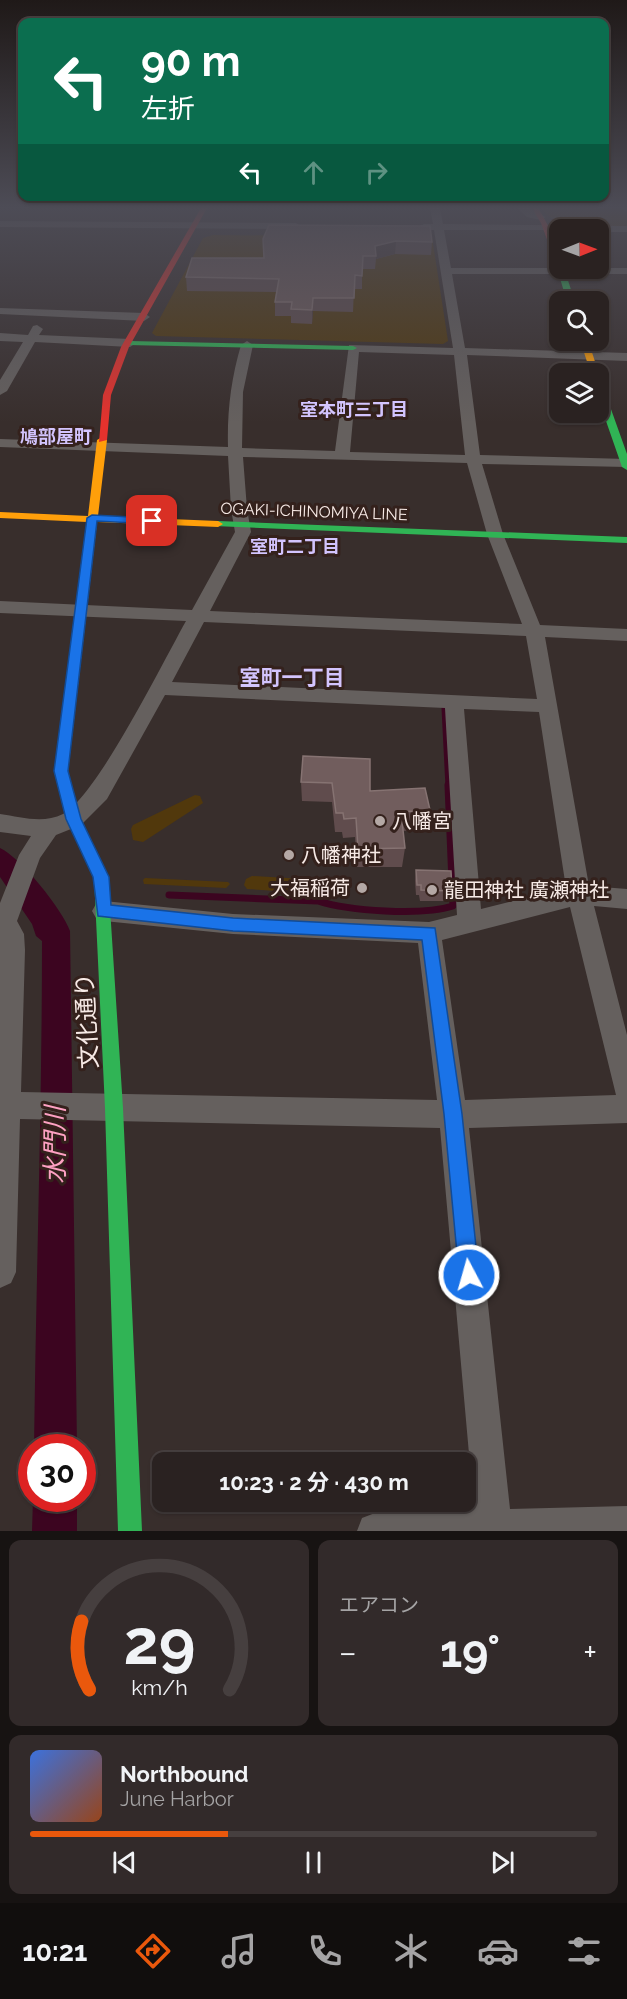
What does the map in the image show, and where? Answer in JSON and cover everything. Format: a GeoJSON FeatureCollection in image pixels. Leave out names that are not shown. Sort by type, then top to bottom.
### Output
{"type":"FeatureCollection","features":[{"type":"Feature","properties":{"kind":"street","name":"文化通り"},"geometry":{"type":"LineString","coordinates":[[130,1531],[114,1108],[101,877],[73,819],[61,771],[107,396],[115,371],[129,343],[165,279]]}},
{"type":"Feature","properties":{"kind":"street"},"geometry":{"type":"LineString","coordinates":[[448,279],[460,352],[473,459],[495,534],[534,631],[579,895],[627,1089]]}},
{"type":"Feature","properties":{"kind":"street"},"geometry":{"type":"LineString","coordinates":[[0,311],[144,317]]}},
{"type":"Feature","properties":{"kind":"street"},"geometry":{"type":"LineString","coordinates":[[0,391],[30,338],[48,314]]}},
{"type":"Feature","properties":{"kind":"street"},"geometry":{"type":"LineString","coordinates":[[0,337],[129,343],[627,357]]}},
{"type":"Feature","properties":{"kind":"street"},"geometry":{"type":"LineString","coordinates":[[0,823],[48,829],[73,819],[99,793],[159,688],[243,532],[233,422],[239,369],[246,345]]}},
{"type":"Feature","properties":{"kind":"street"},"geometry":{"type":"LineString","coordinates":[[342,456],[353,348]]}},
{"type":"Feature","properties":{"kind":"street"},"geometry":{"type":"LineString","coordinates":[[587,351],[591,363]]}},
{"type":"Feature","properties":{"kind":"street"},"geometry":{"type":"LineString","coordinates":[[0,443],[627,464],[609,414]]}},
{"type":"Feature","properties":{"kind":"street","name":"OGAKI-ICHINOMIYA LINE"},"geometry":{"type":"LineString","coordinates":[[0,515],[627,540]]}},
{"type":"Feature","properties":{"kind":"street"},"geometry":{"type":"LineString","coordinates":[[0,607],[627,636]]}},
{"type":"Feature","properties":{"kind":"street"},"geometry":{"type":"LineString","coordinates":[[159,688],[548,706]]}},
{"type":"Feature","properties":{"kind":"street"},"geometry":{"type":"LineString","coordinates":[[454,702],[470,923]]}},
{"type":"Feature","properties":{"kind":"street"},"geometry":{"type":"LineString","coordinates":[[0,1272],[12,1106],[13,950],[12,934],[5,916],[30,855],[48,829]]}},
{"type":"Feature","properties":{"kind":"street"},"geometry":{"type":"LineString","coordinates":[[104,911],[233,924],[429,933],[579,895],[627,899]]}},
{"type":"Feature","properties":{"kind":"street"},"geometry":{"type":"LineString","coordinates":[[429,933],[453,1114],[493,1529]]}},
{"type":"Feature","properties":{"kind":"street"},"geometry":{"type":"LineString","coordinates":[[12,1106],[453,1114],[627,1109]]}},
{"type":"Feature","properties":{"kind":"street"},"geometry":{"type":"LineString","coordinates":[[375,1531],[627,1524]]}},
{"type":"Feature","properties":{"kind":"shaded area"},"geometry":{"type":"Polygon","coordinates":[[[181,279],[439,279],[448,341],[443,344],[156,336],[152,333],[181,279]]]}},
{"type":"Feature","properties":{"kind":"shaded area"},"geometry":{"type":"Polygon","coordinates":[[[195,795],[200,796],[203,803],[143,842],[133,840],[131,829],[133,825],[195,795]]]}},
{"type":"Feature","properties":{"kind":"shaded area"},"geometry":{"type":"Polygon","coordinates":[[[252,876],[337,881],[342,884],[342,890],[323,894],[247,889],[244,885],[246,879],[252,876]]]}},
{"type":"Feature","properties":{"kind":"shaded area"},"geometry":{"type":"Polygon","coordinates":[[[145,878],[228,882],[230,884],[226,888],[144,884],[145,878]]]}},
{"type":"Feature","properties":{"kind":"water","name":"水門川"},"geometry":{"type":"Polygon","coordinates":[[[0,848],[19,862],[40,885],[59,910],[70,931],[77,1434],[34,1434],[42,941],[36,936],[32,924],[0,877],[0,848]]]}},
{"type":"Feature","properties":{"kind":"water"},"geometry":{"type":"Polygon","coordinates":[[[33,1512],[77,1512],[77,1531],[32,1531],[33,1512]]]}},
{"type":"Feature","properties":{"kind":"building"},"geometry":{"type":"Polygon","coordinates":[[[279,279],[355,279],[354,298],[313,298],[312,310],[291,309],[292,302],[275,302],[279,279]]]}},
{"type":"Feature","properties":{"kind":"building"},"geometry":{"type":"Polygon","coordinates":[[[303,756],[370,759],[370,791],[425,788],[430,810],[401,812],[405,848],[358,849],[356,818],[344,819],[343,813],[336,813],[332,783],[301,782],[303,756]]]}},
{"type":"Feature","properties":{"kind":"building"},"geometry":{"type":"Polygon","coordinates":[[[416,870],[451,871],[452,891],[421,890],[421,885],[417,885],[416,870]]]}},
{"type":"Feature","properties":{"kind":"waterway"},"geometry":{"type":"LineString","coordinates":[[444,708],[448,787]]}},
{"type":"Feature","properties":{"kind":"waterway"},"geometry":{"type":"LineString","coordinates":[[169,895],[318,901],[366,910],[385,911],[423,911],[453,906],[448,785]]}},
{"type":"Feature","properties":{"kind":"traffic: fast"},"geometry":{"type":"LineString","coordinates":[[564,279],[567,291]]}},
{"type":"Feature","properties":{"kind":"traffic: fast"},"geometry":{"type":"LineString","coordinates":[[130,343],[353,348]]}},
{"type":"Feature","properties":{"kind":"traffic: fast"},"geometry":{"type":"LineString","coordinates":[[609,415],[627,467]]}},
{"type":"Feature","properties":{"kind":"traffic: fast"},"geometry":{"type":"LineString","coordinates":[[218,524],[627,540]]}},
{"type":"Feature","properties":{"kind":"traffic: fast"},"geometry":{"type":"LineString","coordinates":[[68,798],[73,819],[101,877],[114,1108],[130,1531]]}},
{"type":"Feature","properties":{"kind":"traffic: slow"},"geometry":{"type":"LineString","coordinates":[[588,351],[591,363]]}},
{"type":"Feature","properties":{"kind":"traffic: slow"},"geometry":{"type":"LineString","coordinates":[[68,798],[61,771],[102,440]]}},
{"type":"Feature","properties":{"kind":"traffic: slow"},"geometry":{"type":"LineString","coordinates":[[0,515],[218,524]]}},
{"type":"Feature","properties":{"kind":"traffic: jam"},"geometry":{"type":"LineString","coordinates":[[102,440],[107,395],[115,371],[137,323],[162,279]]}},
{"type":"Feature","properties":{"kind":"place","name":"八幡宮"},"geometry":{"type":"Point","coordinates":[380,821]}},
{"type":"Feature","properties":{"kind":"place","name":"八幡神社"},"geometry":{"type":"Point","coordinates":[289,855]}},
{"type":"Feature","properties":{"kind":"place","name":"大福稲荷"},"geometry":{"type":"Point","coordinates":[362,888]}},
{"type":"Feature","properties":{"kind":"place","name":"龍田神社 廣瀬神社"},"geometry":{"type":"Point","coordinates":[432,890]}},
{"type":"Feature","properties":{"kind":"district","name":"室本町三丁目"},"geometry":{"type":"Point","coordinates":[354,410]}},
{"type":"Feature","properties":{"kind":"district","name":"鳩部屋町"},"geometry":{"type":"Point","coordinates":[56,437]}},
{"type":"Feature","properties":{"kind":"district","name":"室町二丁目"},"geometry":{"type":"Point","coordinates":[295,547]}},
{"type":"Feature","properties":{"kind":"district","name":"室町一丁目"},"geometry":{"type":"Point","coordinates":[292,678]}},
{"type":"Feature","properties":{"kind":"route"},"geometry":{"type":"LineString","coordinates":[[152,521],[92,518],[61,771],[73,819],[101,877],[104,911],[233,924],[429,933],[453,1114],[469,1275]]}}]}
